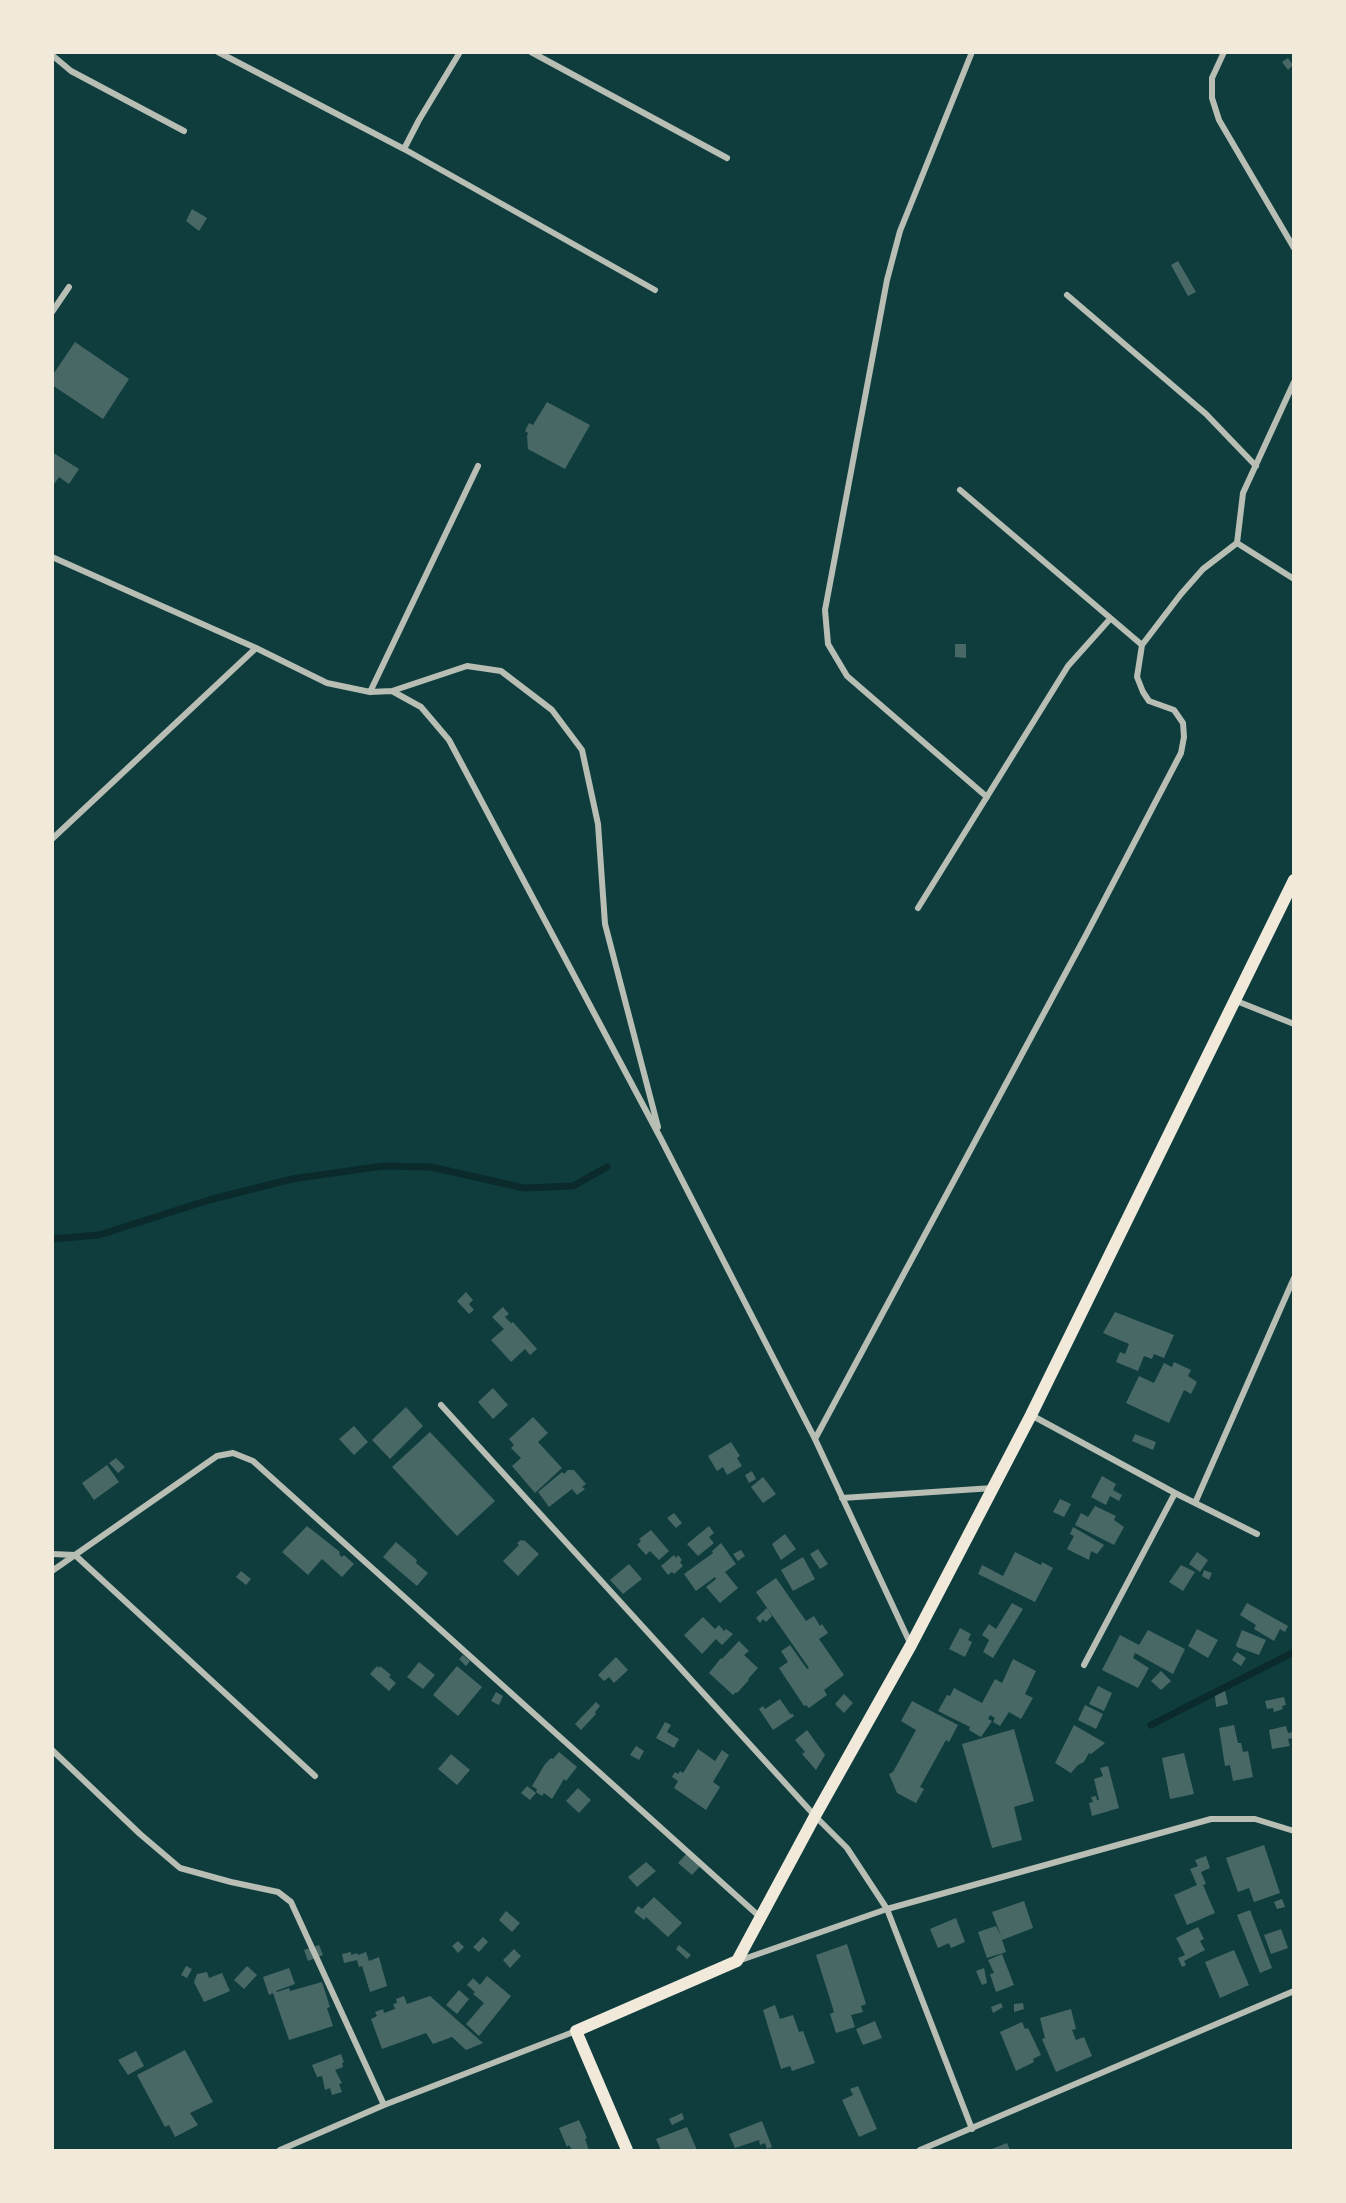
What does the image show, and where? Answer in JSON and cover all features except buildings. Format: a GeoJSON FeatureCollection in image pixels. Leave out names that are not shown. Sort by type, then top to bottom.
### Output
{"type":"FeatureCollection","features":[{"type":"Feature","properties":{"kind":"main road"},"geometry":{"type":"LineString","coordinates":[[627,2151],[576,2031],[737,1961],[814,1816],[911,1645],[1031,1415],[1293,880]]}},
{"type":"Feature","properties":{"kind":"street"},"geometry":{"type":"LineString","coordinates":[[218,52],[404,149],[656,290]]}},
{"type":"Feature","properties":{"kind":"street"},"geometry":{"type":"LineString","coordinates":[[404,149],[418,120],[460,52]]}},
{"type":"Feature","properties":{"kind":"street"},"geometry":{"type":"LineString","coordinates":[[531,52],[726,158]]}},
{"type":"Feature","properties":{"kind":"street"},"geometry":{"type":"LineString","coordinates":[[972,52],[900,231],[887,280],[825,610],[828,644],[848,676],[987,798]]}},
{"type":"Feature","properties":{"kind":"street"},"geometry":{"type":"LineString","coordinates":[[1224,52],[1212,78],[1212,98],[1219,120],[1293,248]]}},
{"type":"Feature","properties":{"kind":"street"},"geometry":{"type":"LineString","coordinates":[[52,55],[71,71],[184,131]]}},
{"type":"Feature","properties":{"kind":"street"},"geometry":{"type":"LineString","coordinates":[[52,312],[69,287]]}},
{"type":"Feature","properties":{"kind":"street"},"geometry":{"type":"LineString","coordinates":[[1067,295],[1206,414],[1256,466]]}},
{"type":"Feature","properties":{"kind":"street"},"geometry":{"type":"LineString","coordinates":[[816,1439],[1181,753],[1184,737],[1183,723],[1174,710],[1149,701],[1137,677],[1142,645],[1203,569],[1237,543],[1243,493],[1293,382]]}},
{"type":"Feature","properties":{"kind":"street"},"geometry":{"type":"LineString","coordinates":[[370,692],[478,466]]}},
{"type":"Feature","properties":{"kind":"street"},"geometry":{"type":"LineString","coordinates":[[960,490],[1142,645]]}},
{"type":"Feature","properties":{"kind":"street"},"geometry":{"type":"LineString","coordinates":[[1237,543],[1293,579]]}},
{"type":"Feature","properties":{"kind":"street"},"geometry":{"type":"LineString","coordinates":[[52,557],[256,648],[327,683],[370,692],[392,691],[467,666],[501,671],[552,710],[582,750],[598,824],[605,924],[661,1139]]}},
{"type":"Feature","properties":{"kind":"street"},"geometry":{"type":"LineString","coordinates":[[918,908],[1068,666],[1110,619]]}},
{"type":"Feature","properties":{"kind":"street"},"geometry":{"type":"LineString","coordinates":[[52,839],[256,648]]}},
{"type":"Feature","properties":{"kind":"street"},"geometry":{"type":"LineString","coordinates":[[392,691],[421,707],[449,740],[661,1139],[816,1439],[911,1645]]}},
{"type":"Feature","properties":{"kind":"street"},"geometry":{"type":"LineString","coordinates":[[1234,1000],[1293,1024]]}},
{"type":"Feature","properties":{"kind":"street"},"geometry":{"type":"LineString","coordinates":[[1195,1503],[1293,1278]]}},
{"type":"Feature","properties":{"kind":"street"},"geometry":{"type":"LineString","coordinates":[[441,1405],[814,1816],[847,1848],[887,1909],[972,2129]]}},
{"type":"Feature","properties":{"kind":"street"},"geometry":{"type":"LineString","coordinates":[[1031,1415],[1175,1493],[1257,1534]]}},
{"type":"Feature","properties":{"kind":"street"},"geometry":{"type":"LineString","coordinates":[[52,1571],[217,1456],[233,1453],[253,1461],[760,1917]]}},
{"type":"Feature","properties":{"kind":"street"},"geometry":{"type":"LineString","coordinates":[[842,1498],[993,1488]]}},
{"type":"Feature","properties":{"kind":"street"},"geometry":{"type":"LineString","coordinates":[[1084,1665],[1175,1493]]}},
{"type":"Feature","properties":{"kind":"street"},"geometry":{"type":"LineString","coordinates":[[52,1554],[75,1555],[315,1776]]}},
{"type":"Feature","properties":{"kind":"street"},"geometry":{"type":"LineString","coordinates":[[52,1750],[140,1834],[180,1868],[278,1892],[291,1902],[384,2105]]}},
{"type":"Feature","properties":{"kind":"street"},"geometry":{"type":"LineString","coordinates":[[737,1961],[887,1909],[1211,1819],[1256,1819],[1293,1831]]}},
{"type":"Feature","properties":{"kind":"street"},"geometry":{"type":"LineString","coordinates":[[920,2151],[1293,1991]]}},
{"type":"Feature","properties":{"kind":"street"},"geometry":{"type":"LineString","coordinates":[[280,2151],[384,2105],[576,2031]]}},
{"type":"Feature","properties":{"kind":"waterway"},"geometry":{"type":"LineString","coordinates":[[52,1239],[99,1235],[209,1200],[292,1179],[383,1166],[431,1167],[524,1188],[573,1186],[607,1167]]}},
{"type":"Feature","properties":{"kind":"waterway"},"geometry":{"type":"LineString","coordinates":[[1151,1725],[1294,1652]]}}]}
